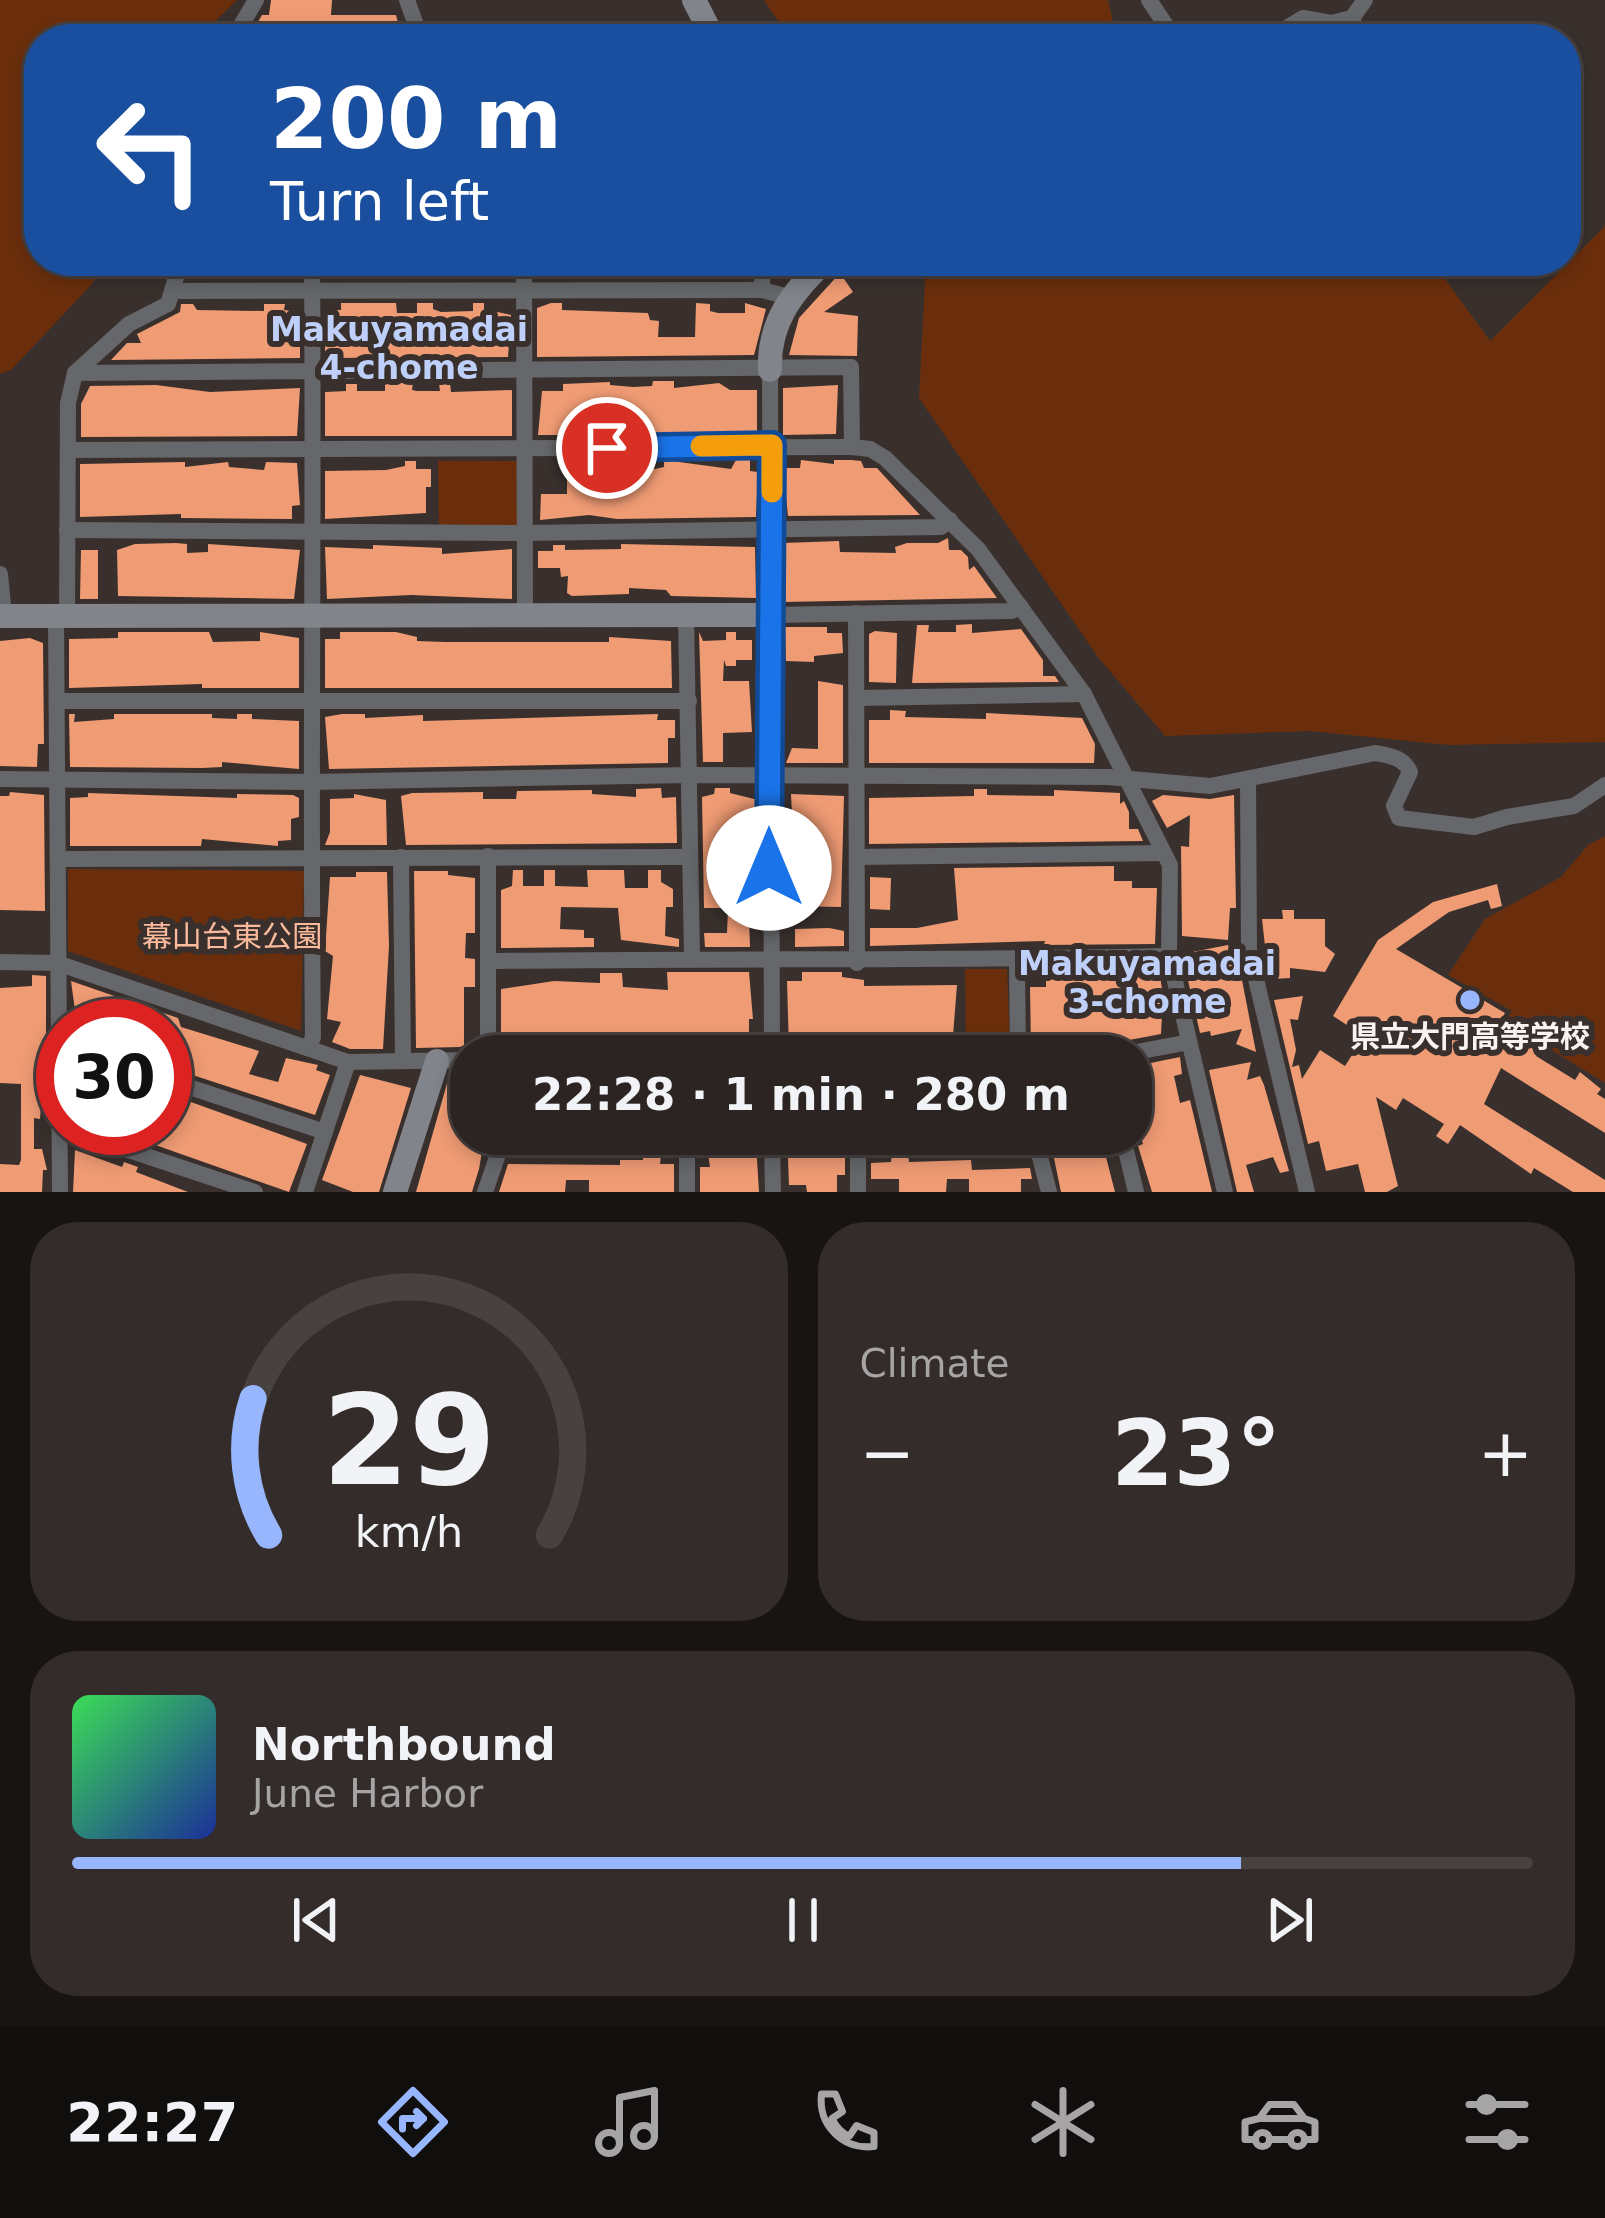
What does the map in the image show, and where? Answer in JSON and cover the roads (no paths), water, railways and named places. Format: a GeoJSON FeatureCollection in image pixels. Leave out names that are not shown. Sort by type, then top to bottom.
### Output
{"type":"FeatureCollection","features":[{"type":"Feature","properties":{"kind":"street"},"geometry":{"type":"LineString","coordinates":[[1294,24],[1303,18],[1330,23],[1352,18],[1365,0]]}},
{"type":"Feature","properties":{"kind":"street"},"geometry":{"type":"LineString","coordinates":[[1352,18],[1354,24]]}},
{"type":"Feature","properties":{"kind":"street"},"geometry":{"type":"LineString","coordinates":[[59,999],[57,701],[68,530],[68,403],[75,373],[129,324],[168,304],[178,276]]}},
{"type":"Feature","properties":{"kind":"street"},"geometry":{"type":"LineString","coordinates":[[309,1047],[314,1037],[312,276]]}},
{"type":"Feature","properties":{"kind":"street"},"geometry":{"type":"LineString","coordinates":[[524,276],[525,614]]}},
{"type":"Feature","properties":{"kind":"street"},"geometry":{"type":"LineString","coordinates":[[762,276],[762,290]]}},
{"type":"Feature","properties":{"kind":"street"},"geometry":{"type":"LineString","coordinates":[[771,1035],[770,370],[777,322],[789,297],[810,276]]}},
{"type":"Feature","properties":{"kind":"street"},"geometry":{"type":"LineString","coordinates":[[175,291],[762,290],[789,297]]}},
{"type":"Feature","properties":{"kind":"street"},"geometry":{"type":"LineString","coordinates":[[75,373],[851,367],[852,446]]}},
{"type":"Feature","properties":{"kind":"street"},"geometry":{"type":"LineString","coordinates":[[70,450],[772,445],[852,446],[876,451],[950,520],[1084,694],[1170,865],[1169,956],[1225,1192]]}},
{"type":"Feature","properties":{"kind":"street"},"geometry":{"type":"LineString","coordinates":[[68,530],[313,528],[524,533],[941,527],[950,520]]}},
{"type":"Feature","properties":{"kind":"street"},"geometry":{"type":"LineString","coordinates":[[0,574],[2,616],[686,616],[1012,611],[1021,607]]}},
{"type":"Feature","properties":{"kind":"street"},"geometry":{"type":"LineString","coordinates":[[856,613],[856,962]]}},
{"type":"Feature","properties":{"kind":"street"},"geometry":{"type":"LineString","coordinates":[[686,616],[692,958]]}},
{"type":"Feature","properties":{"kind":"street"},"geometry":{"type":"LineString","coordinates":[[858,698],[1084,694]]}},
{"type":"Feature","properties":{"kind":"street"},"geometry":{"type":"LineString","coordinates":[[57,701],[689,701]]}},
{"type":"Feature","properties":{"kind":"street"},"geometry":{"type":"LineString","coordinates":[[0,778],[310,782],[689,776],[1126,777],[1210,786],[1376,753],[1394,756],[1410,772],[1394,806],[1400,818],[1474,827],[1574,806],[1605,785]]}},
{"type":"Feature","properties":{"kind":"street"},"geometry":{"type":"LineString","coordinates":[[1248,779],[1249,950],[1307,1192]]}},
{"type":"Feature","properties":{"kind":"street"},"geometry":{"type":"LineString","coordinates":[[858,857],[1163,853]]}},
{"type":"Feature","properties":{"kind":"street"},"geometry":{"type":"LineString","coordinates":[[401,856],[403,1061]]}},
{"type":"Feature","properties":{"kind":"street"},"geometry":{"type":"LineString","coordinates":[[488,856],[488,1035]]}},
{"type":"Feature","properties":{"kind":"street"},"geometry":{"type":"LineString","coordinates":[[60,860],[690,857]]}},
{"type":"Feature","properties":{"kind":"street"},"geometry":{"type":"LineString","coordinates":[[488,961],[856,962],[1169,956]]}},
{"type":"Feature","properties":{"kind":"street"},"geometry":{"type":"LineString","coordinates":[[1017,960],[1018,1035]]}},
{"type":"Feature","properties":{"kind":"street"},"geometry":{"type":"LineString","coordinates":[[0,962],[57,963],[348,1062],[450,1061]]}},
{"type":"Feature","properties":{"kind":"street"},"geometry":{"type":"LineString","coordinates":[[1152,1049],[1189,1042]]}},
{"type":"Feature","properties":{"kind":"street"},"geometry":{"type":"LineString","coordinates":[[395,1192],[437,1061]]}},
{"type":"Feature","properties":{"kind":"street"},"geometry":{"type":"LineString","coordinates":[[304,1192],[348,1062]]}},
{"type":"Feature","properties":{"kind":"street"},"geometry":{"type":"LineString","coordinates":[[192,1088],[325,1132]]}},
{"type":"Feature","properties":{"kind":"street"},"geometry":{"type":"LineString","coordinates":[[59,1155],[60,1192]]}},
{"type":"Feature","properties":{"kind":"street"},"geometry":{"type":"LineString","coordinates":[[143,1155],[254,1192]]}},
{"type":"Feature","properties":{"kind":"street"},"geometry":{"type":"LineString","coordinates":[[485,1192],[498,1155]]}},
{"type":"Feature","properties":{"kind":"street"},"geometry":{"type":"LineString","coordinates":[[687,1155],[687,1192]]}},
{"type":"Feature","properties":{"kind":"street"},"geometry":{"type":"LineString","coordinates":[[772,1155],[773,1192]]}},
{"type":"Feature","properties":{"kind":"street"},"geometry":{"type":"LineString","coordinates":[[858,1155],[859,1192]]}},
{"type":"Feature","properties":{"kind":"street"},"geometry":{"type":"LineString","coordinates":[[1040,1155],[1049,1192]]}},
{"type":"Feature","properties":{"kind":"street"},"geometry":{"type":"LineString","coordinates":[[1127,1155],[1136,1192]]}},
{"type":"Feature","properties":{"kind":"place","name":"県立大門高等学校"},"geometry":{"type":"Point","coordinates":[1470,1000]}},
{"type":"Feature","properties":{"kind":"district","name":"Makuyamadai 4-chome"},"geometry":{"type":"Point","coordinates":[399,348]}},
{"type":"Feature","properties":{"kind":"district","name":"Makuyamadai 3-chome"},"geometry":{"type":"Point","coordinates":[1147,982]}},
{"type":"Feature","properties":{"kind":"park label","name":"幕山台東公園"},"geometry":{"type":"Point","coordinates":[232,937]}}]}
